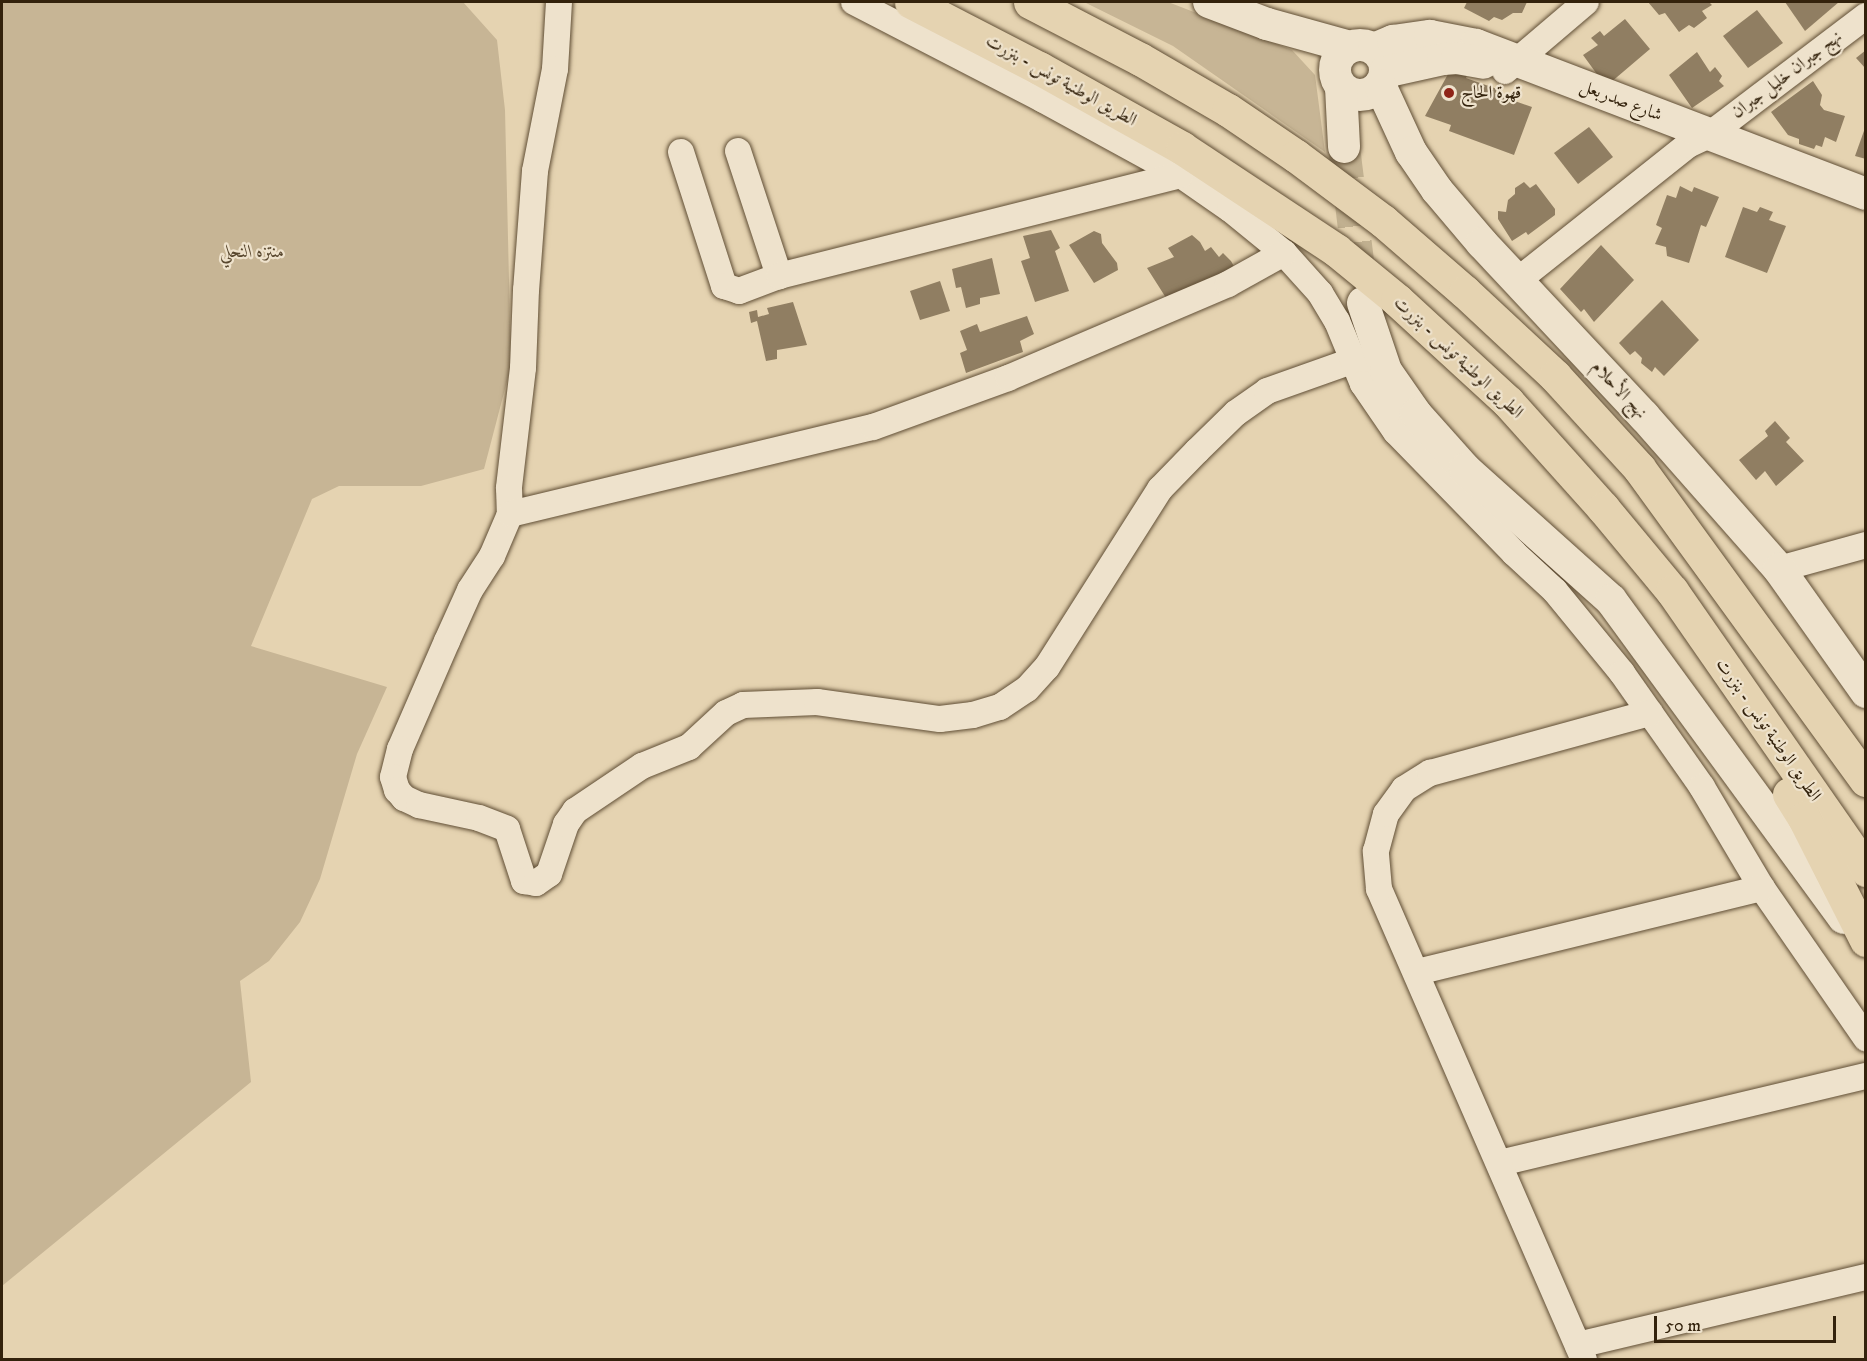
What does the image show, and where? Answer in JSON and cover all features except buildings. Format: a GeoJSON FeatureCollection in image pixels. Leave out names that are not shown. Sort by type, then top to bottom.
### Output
{"type":"FeatureCollection","features":[{"type":"Feature","properties":{"kind":"highway","name":"الطريق الوطنية تونس - بنزرت"},"geometry":{"type":"LineString","coordinates":[[911,2],[1039,68],[1182,148],[1336,250],[1397,300],[1509,402],[1604,508],[1672,591],[1866,870]]}},
{"type":"Feature","properties":{"kind":"highway"},"geometry":{"type":"LineString","coordinates":[[1030,2],[1218,105],[1296,156],[1383,222],[1482,308],[1555,376],[1639,468],[1866,780]]}},
{"type":"Feature","properties":{"kind":"highway"},"geometry":{"type":"LineString","coordinates":[[1604,508],[1804,818],[1866,940]]}},
{"type":"Feature","properties":{"kind":"street"},"geometry":{"type":"LineString","coordinates":[[559,2],[555,69],[535,171],[526,290],[524,368],[509,489],[510,514],[492,556],[470,590],[400,749],[393,777],[397,790],[404,798],[419,806],[479,818],[507,829],[524,881],[536,883],[549,874],[566,824],[575,811],[642,766],[689,747],[726,713],[743,705],[817,702],[940,719],[973,715],[1000,706],[1027,689],[1047,668],[1160,489],[1197,451],[1236,413],[1267,391],[1354,360]]}},
{"type":"Feature","properties":{"kind":"street"},"geometry":{"type":"LineString","coordinates":[[854,2],[1042,99],[1181,175],[1230,209],[1284,253],[1320,293],[1376,406],[1396,432],[1507,546],[1555,591],[1622,673],[1701,788],[1762,888],[1866,1038]]}},
{"type":"Feature","properties":{"kind":"street"},"geometry":{"type":"LineString","coordinates":[[1209,2],[1267,24],[1361,68],[1344,147]]}},
{"type":"Feature","properties":{"kind":"street"},"geometry":{"type":"LineString","coordinates":[[1510,66],[1586,2]]}},
{"type":"Feature","properties":{"kind":"street","name":"نهج جبران خليل جبران"},"geometry":{"type":"LineString","coordinates":[[1517,281],[1699,140],[1866,16]]}},
{"type":"Feature","properties":{"kind":"street","name":"شارع صدربعل"},"geometry":{"type":"LineString","coordinates":[[1361,68],[1457,58],[1510,66],[1699,140],[1866,211]]}},
{"type":"Feature","properties":{"kind":"street","name":"نهج الأحلام"},"geometry":{"type":"LineString","coordinates":[[1361,68],[1411,152],[1437,190],[1517,281],[1644,416],[1779,569],[1866,692]]}},
{"type":"Feature","properties":{"kind":"street","name":"شارع صدربعل"},"geometry":{"type":"LineString","coordinates":[[1699,140],[1866,194]]}},
{"type":"Feature","properties":{"kind":"street"},"geometry":{"type":"LineString","coordinates":[[738,151],[779,276]]}},
{"type":"Feature","properties":{"kind":"street"},"geometry":{"type":"LineString","coordinates":[[681,152],[724,286],[729,290],[745,291],[779,276],[1181,175]]}},
{"type":"Feature","properties":{"kind":"street"},"geometry":{"type":"LineString","coordinates":[[510,514],[873,427],[1019,373],[1228,284],[1284,253]]}},
{"type":"Feature","properties":{"kind":"street"},"geometry":{"type":"LineString","coordinates":[[1363,303],[1386,371],[1416,414],[1465,469],[1611,600],[1866,949]]}},
{"type":"Feature","properties":{"kind":"street"},"geometry":{"type":"LineString","coordinates":[[1779,569],[1866,545]]}},
{"type":"Feature","properties":{"kind":"street"},"geometry":{"type":"LineString","coordinates":[[1650,713],[1430,773],[1404,789],[1386,814],[1376,851],[1379,889],[1581,1352],[1866,1277]]}},
{"type":"Feature","properties":{"kind":"street"},"geometry":{"type":"LineString","coordinates":[[1417,972],[1762,888]]}},
{"type":"Feature","properties":{"kind":"street"},"geometry":{"type":"LineString","coordinates":[[1500,1163],[1866,1077]]}},
{"type":"Feature","properties":{"kind":"green space","name":"منتزه النحلي"},"geometry":{"type":"Polygon","coordinates":[[[2,2],[463,2],[497,40],[505,110],[511,366],[484,469],[421,486],[339,486],[312,499],[251,646],[387,687],[357,754],[320,879],[300,922],[269,961],[240,981],[251,1082],[2,1286],[2,2]]]}},
{"type":"Feature","properties":{"kind":"green space"},"geometry":{"type":"Polygon","coordinates":[[[1084,2],[1168,2],[1292,50],[1315,75],[1325,152],[1173,46],[1084,2]]]}},
{"type":"Feature","properties":{"kind":"tunnel"},"geometry":{"type":"LineString","coordinates":[[1344,147],[1361,286]]}},
{"type":"Feature","properties":{"kind":"place","name":"قهوة الحاج"},"geometry":{"type":"Point","coordinates":[1449,93]}}]}
